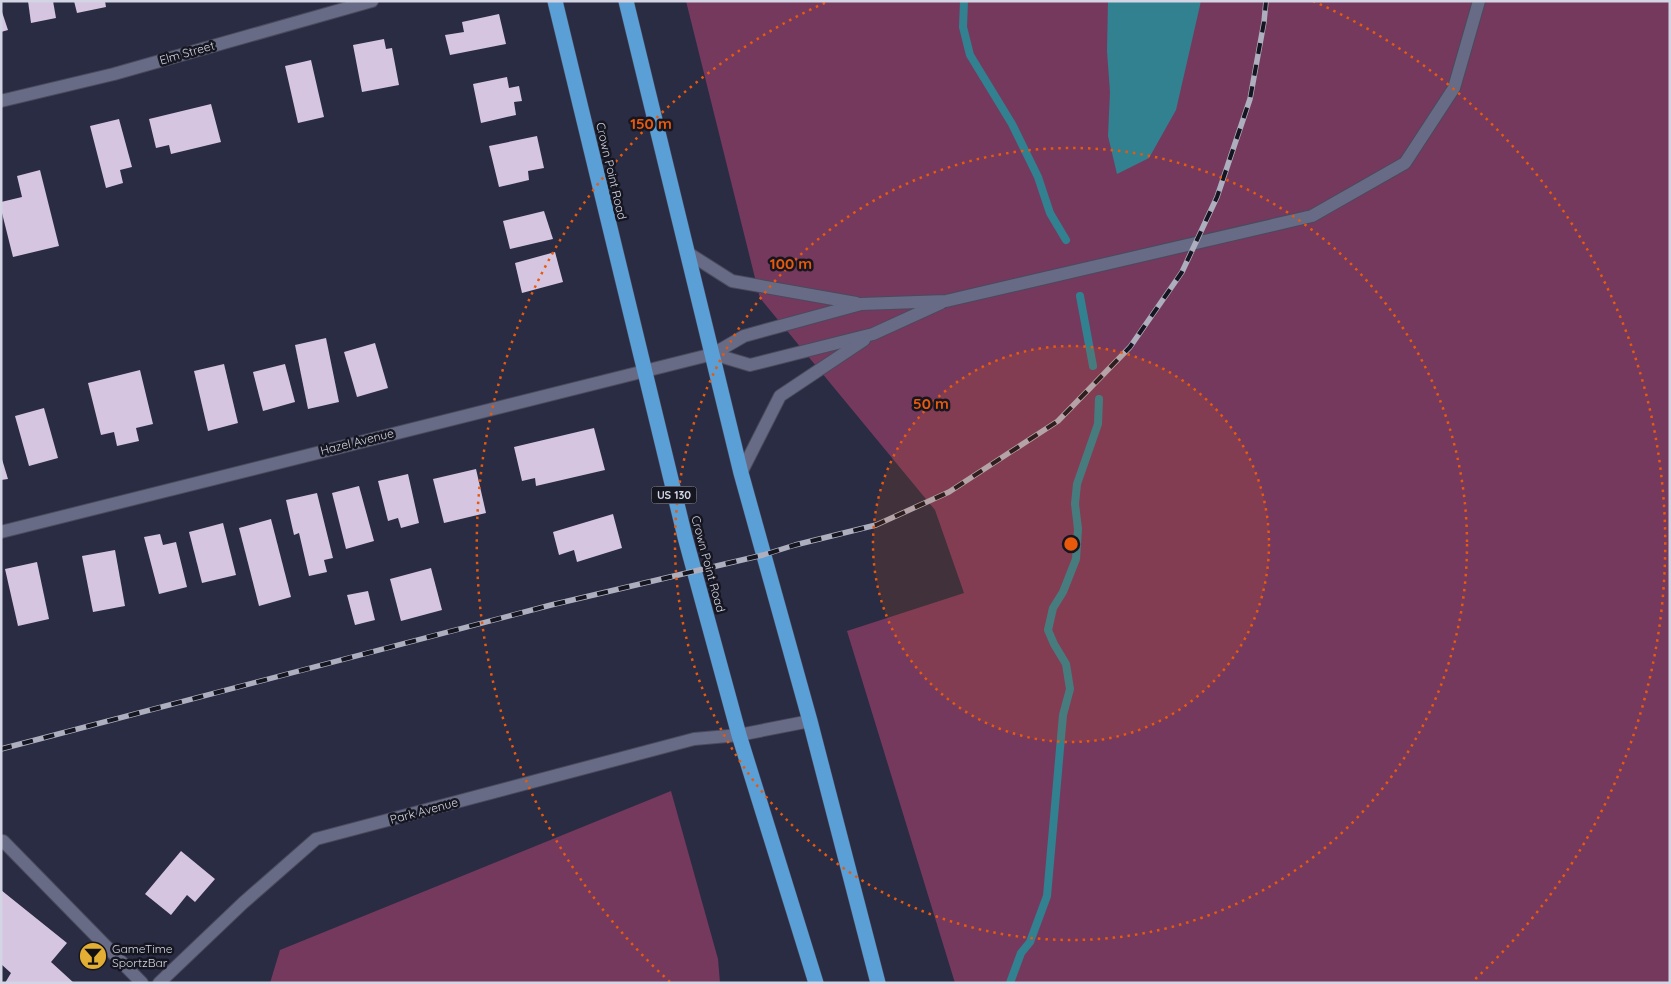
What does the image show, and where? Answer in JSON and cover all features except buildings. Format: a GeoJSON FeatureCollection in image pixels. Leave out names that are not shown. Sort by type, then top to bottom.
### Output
{"type":"FeatureCollection","features":[{"type":"Feature","properties":{"kind":"highway","name":"Crown Point Road"},"geometry":{"type":"LineString","coordinates":[[555,1],[684,537],[740,735],[816,983]]}},
{"type":"Feature","properties":{"kind":"highway"},"geometry":{"type":"LineString","coordinates":[[626,1],[741,473],[810,721],[878,983]]}},
{"type":"Feature","properties":{"kind":"street","name":"Elm Street"},"geometry":{"type":"LineString","coordinates":[[1,101],[114,74],[372,1]]}},
{"type":"Feature","properties":{"kind":"street"},"geometry":{"type":"LineString","coordinates":[[688,253],[732,281],[861,304],[946,301],[1312,216],[1404,163],[1454,88],[1479,1]]}},
{"type":"Feature","properties":{"kind":"street"},"geometry":{"type":"LineString","coordinates":[[741,473],[780,396],[874,334],[946,301]]}},
{"type":"Feature","properties":{"kind":"street"},"geometry":{"type":"LineString","coordinates":[[713,354],[744,336],[861,304]]}},
{"type":"Feature","properties":{"kind":"street"},"geometry":{"type":"LineString","coordinates":[[713,354],[750,365],[874,334]]}},
{"type":"Feature","properties":{"kind":"street","name":"Hazel Avenue"},"geometry":{"type":"LineString","coordinates":[[1,532],[713,354]]}},
{"type":"Feature","properties":{"kind":"street","name":"Park Avenue"},"geometry":{"type":"LineString","coordinates":[[159,983],[243,903],[316,839],[694,739],[740,735],[810,721]]}},
{"type":"Feature","properties":{"kind":"street"},"geometry":{"type":"LineString","coordinates":[[1,843],[3,841],[142,983]]}},
{"type":"Feature","properties":{"kind":"shaded area"},"geometry":{"type":"Polygon","coordinates":[[[686,1],[1670,1],[1670,983],[955,983],[847,631],[964,593],[935,510],[760,298],[686,1]]]}},
{"type":"Feature","properties":{"kind":"shaded area"},"geometry":{"type":"Polygon","coordinates":[[[1108,1],[1201,1],[1176,110],[1149,158],[1117,174],[1108,136],[1110,92],[1107,51],[1108,1]]]}},
{"type":"Feature","properties":{"kind":"shaded area"},"geometry":{"type":"Polygon","coordinates":[[[671,791],[718,959],[720,983],[270,983],[280,950],[671,791]]]}},
{"type":"Feature","properties":{"kind":"waterway"},"geometry":{"type":"LineString","coordinates":[[964,1],[963,27],[970,55],[1012,124],[1038,177],[1050,213],[1066,240]]}},
{"type":"Feature","properties":{"kind":"waterway"},"geometry":{"type":"LineString","coordinates":[[1080,296],[1093,366]]}},
{"type":"Feature","properties":{"kind":"waterway"},"geometry":{"type":"LineString","coordinates":[[1010,983],[1021,953],[1030,942],[1047,896],[1063,715],[1070,689],[1066,664],[1048,630],[1053,608],[1063,592],[1076,559],[1078,529],[1075,504],[1077,484],[1098,424],[1099,399]]}},
{"type":"Feature","properties":{"kind":"railway"},"geometry":{"type":"LineString","coordinates":[[1,749],[551,605],[763,555],[876,525],[949,492],[1058,421],[1130,347],[1182,272],[1217,197],[1250,99],[1266,1]]}},
{"type":"Feature","properties":{"kind":"place","name":"GameTime SportzBar"},"geometry":{"type":"Point","coordinates":[93,956]}}]}
